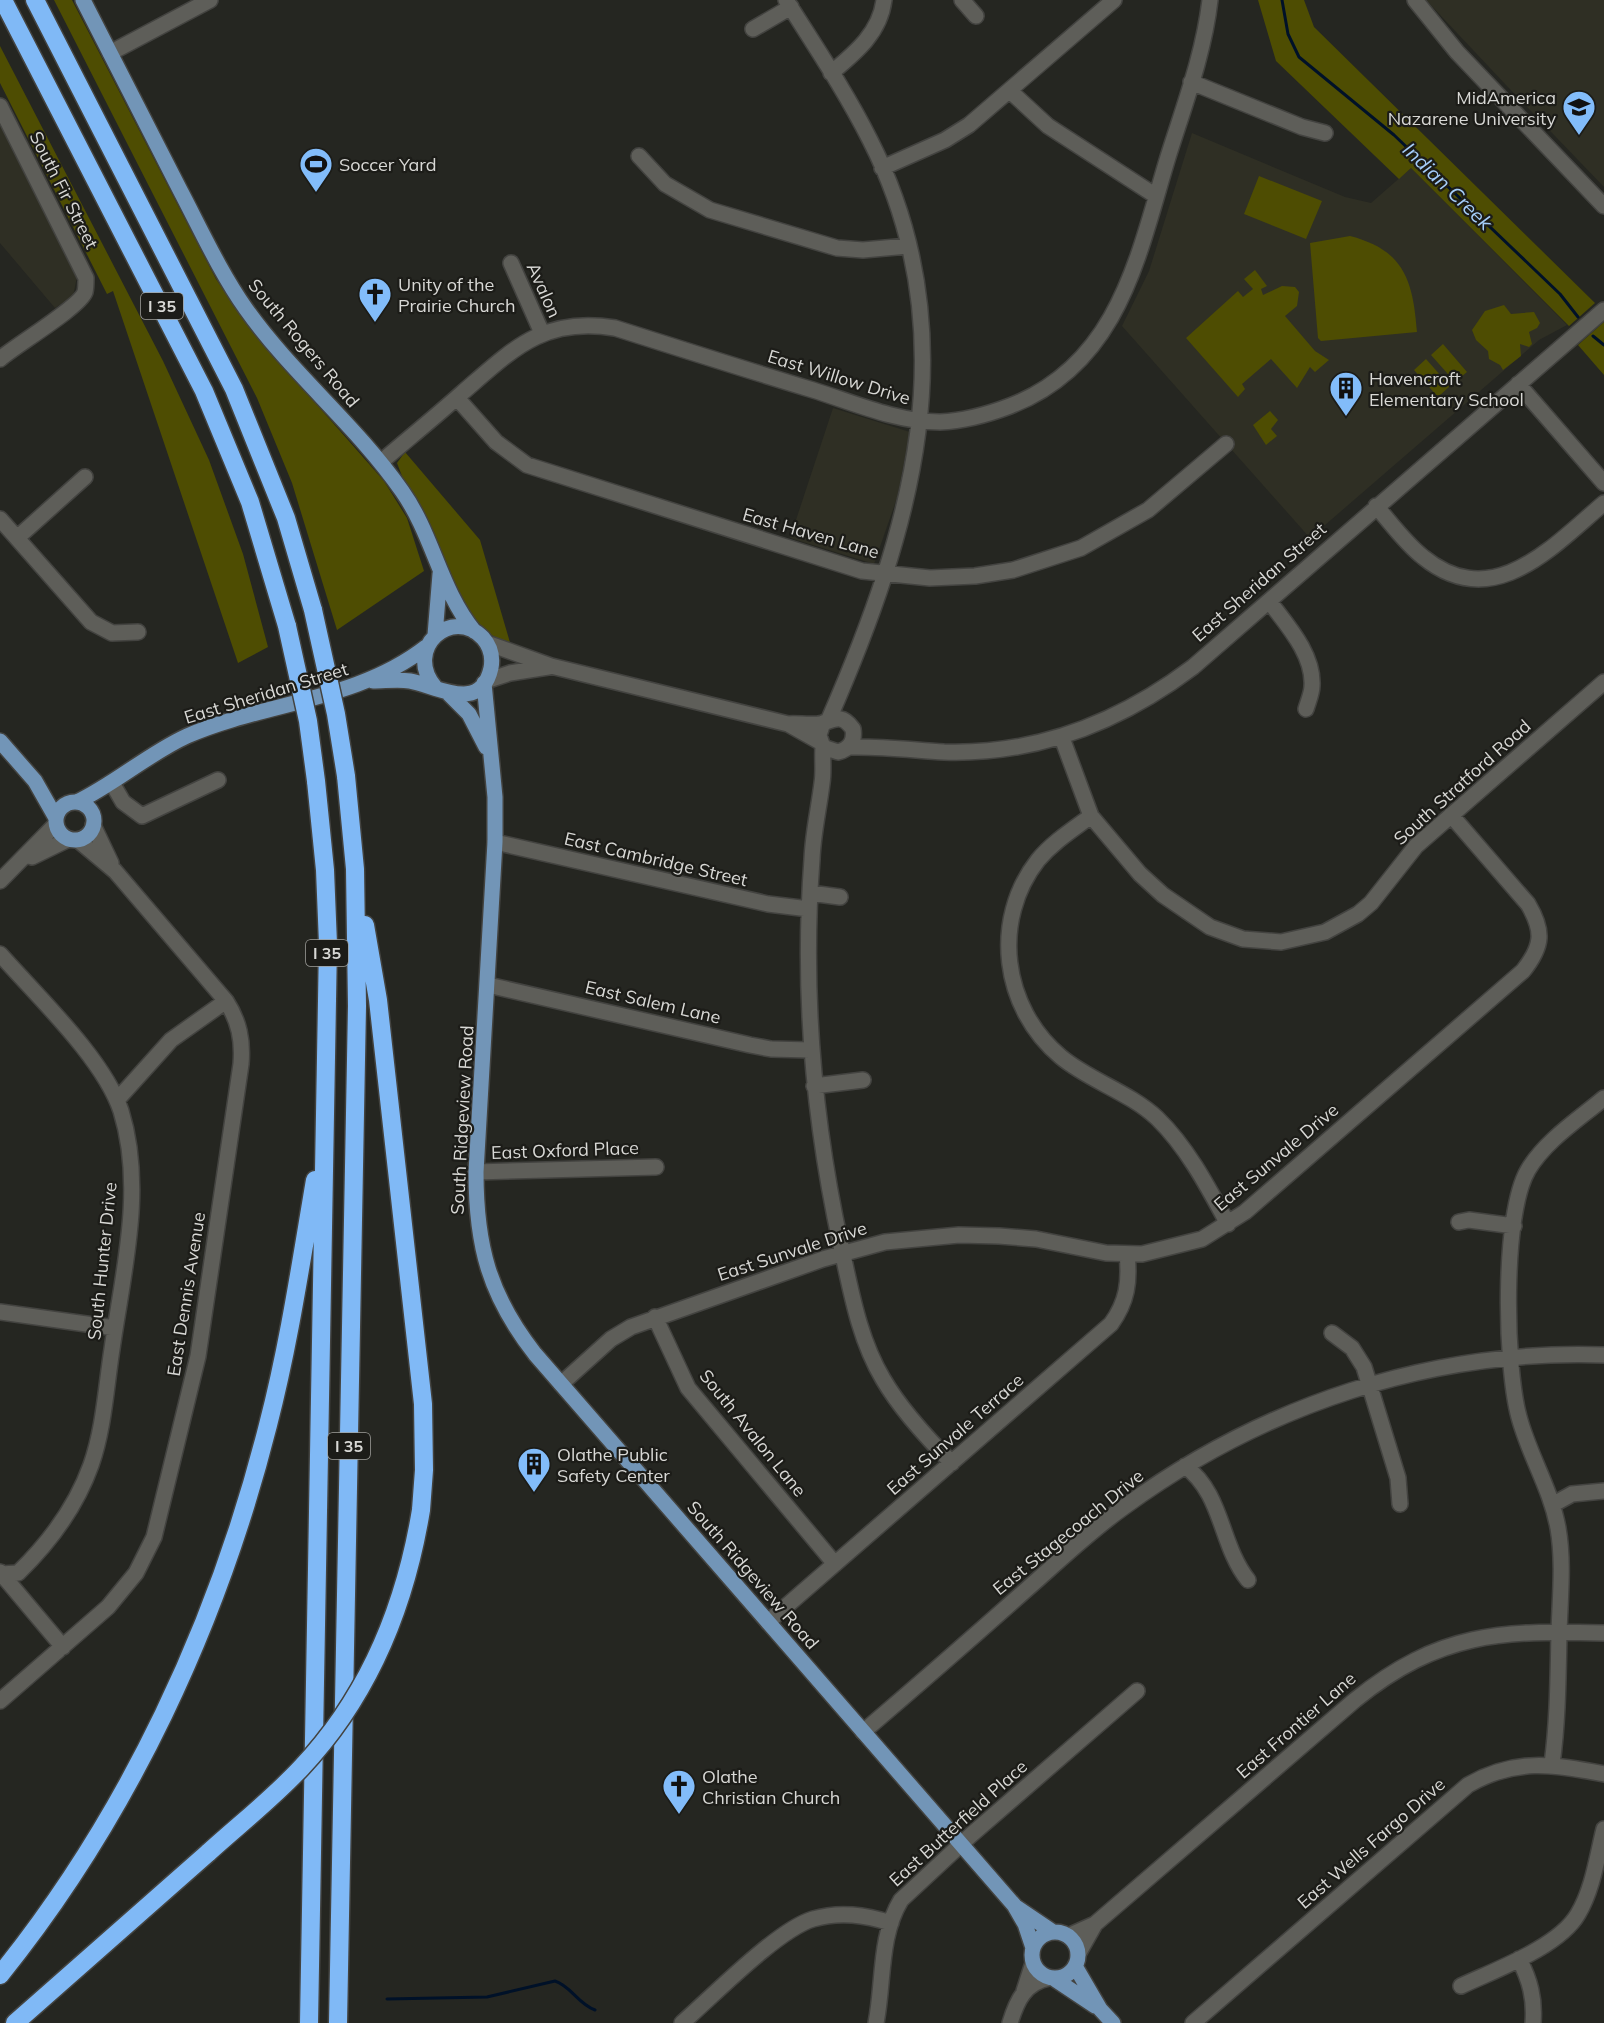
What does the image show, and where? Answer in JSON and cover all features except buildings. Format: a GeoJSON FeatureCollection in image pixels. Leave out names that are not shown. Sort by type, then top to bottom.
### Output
{"type":"FeatureCollection","features":[{"type":"Feature","properties":{"kind":"highway","name":"I 35"},"geometry":{"type":"LineString","coordinates":[[3,0],[204,391],[250,502],[287,626],[308,721],[325,870],[327,944],[309,2023]]}},
{"type":"Feature","properties":{"kind":"highway","name":"I 35"},"geometry":{"type":"LineString","coordinates":[[35,0],[234,388],[282,508],[313,610],[336,714],[355,869],[356,1018],[338,2023]]}},
{"type":"Feature","properties":{"kind":"highway"},"geometry":{"type":"LineString","coordinates":[[15,2023],[302,1767],[339,1723],[359,1692],[399,1606],[421,1510],[424,1470],[421,1392],[378,1000],[355,869]]}},
{"type":"Feature","properties":{"kind":"highway"},"geometry":{"type":"LineString","coordinates":[[0,1975],[61,1892],[124,1790],[175,1692],[218,1588],[269,1424],[325,1125]]}},
{"type":"Feature","properties":{"kind":"main road","name":"South Rogers Road"},"geometry":{"type":"LineString","coordinates":[[82,0],[237,296],[277,348],[381,462],[418,516],[440,574],[462,615],[474,631]]}},
{"type":"Feature","properties":{"kind":"main road"},"geometry":{"type":"LineString","coordinates":[[431,641],[453,627],[474,631],[486,643],[492,660],[485,682],[472,692],[449,694],[435,687],[424,667],[431,641],[440,574]]}},
{"type":"Feature","properties":{"kind":"main road","name":"East Sheridan Street"},"geometry":{"type":"LineString","coordinates":[[372,681],[431,641]]}},
{"type":"Feature","properties":{"kind":"main road","name":"East Sheridan Street"},"geometry":{"type":"LineString","coordinates":[[73,802],[112,783],[187,736],[372,681],[408,681],[435,687]]}},
{"type":"Feature","properties":{"kind":"main road","name":"South Ridgeview Road"},"geometry":{"type":"LineString","coordinates":[[485,682],[495,797],[495,842],[476,1172],[476,1215],[488,1273],[515,1328],[561,1384],[1014,1905]]}},
{"type":"Feature","properties":{"kind":"main road","name":"South Ridgeview Road"},"geometry":{"type":"LineString","coordinates":[[449,694],[469,714],[490,755]]}},
{"type":"Feature","properties":{"kind":"main road"},"geometry":{"type":"LineString","coordinates":[[0,741],[35,781],[61,833],[73,839],[88,835],[93,822],[88,807],[73,802],[35,781]]}},
{"type":"Feature","properties":{"kind":"main road","name":"East Sheridan Street"},"geometry":{"type":"LineString","coordinates":[[93,822],[112,783]]}},
{"type":"Feature","properties":{"kind":"main road"},"geometry":{"type":"LineString","coordinates":[[56,821],[61,808],[73,802]]}},
{"type":"Feature","properties":{"kind":"main road"},"geometry":{"type":"LineString","coordinates":[[1014,1905],[1075,1944],[1077,1960],[1100,2009]]}},
{"type":"Feature","properties":{"kind":"main road"},"geometry":{"type":"LineString","coordinates":[[1014,1905],[1025,1924],[1033,1955],[1042,1975],[1051,1978],[1100,2009],[1113,2023]]}},
{"type":"Feature","properties":{"kind":"main road"},"geometry":{"type":"LineString","coordinates":[[1033,1955],[1042,1936],[1060,1934]]}},
{"type":"Feature","properties":{"kind":"main road"},"geometry":{"type":"LineString","coordinates":[[1051,1978],[1064,1976],[1077,1960]]}},
{"type":"Feature","properties":{"kind":"street"},"geometry":{"type":"LineString","coordinates":[[110,53],[210,0]]}},
{"type":"Feature","properties":{"kind":"street"},"geometry":{"type":"LineString","coordinates":[[831,73],[862,47],[873,32],[884,0]]}},
{"type":"Feature","properties":{"kind":"street"},"geometry":{"type":"LineString","coordinates":[[962,0],[976,16]]}},
{"type":"Feature","properties":{"kind":"street"},"geometry":{"type":"LineString","coordinates":[[882,168],[945,140],[969,125],[1114,0]]}},
{"type":"Feature","properties":{"kind":"street","name":"East Willow Drive"},"geometry":{"type":"LineString","coordinates":[[381,462],[517,346],[542,333],[577,325],[615,328],[900,418],[957,420],[994,412],[1043,390],[1065,374],[1103,333],[1124,297],[1191,82],[1204,35],[1210,0]]}},
{"type":"Feature","properties":{"kind":"street"},"geometry":{"type":"LineString","coordinates":[[1415,0],[1458,52],[1604,206]]}},
{"type":"Feature","properties":{"kind":"street"},"geometry":{"type":"LineString","coordinates":[[753,29],[789,4],[870,140],[882,168],[908,246],[923,333],[921,420],[904,515],[843,690],[819,735],[832,747]]}},
{"type":"Feature","properties":{"kind":"street"},"geometry":{"type":"LineString","coordinates":[[1191,82],[1302,127],[1325,133]]}},
{"type":"Feature","properties":{"kind":"street"},"geometry":{"type":"LineString","coordinates":[[1010,91],[1048,126],[1156,196]]}},
{"type":"Feature","properties":{"kind":"street","name":"South Fir Street"},"geometry":{"type":"LineString","coordinates":[[0,106],[86,278],[85,293],[72,308],[27,337],[0,359]]}},
{"type":"Feature","properties":{"kind":"street"},"geometry":{"type":"LineString","coordinates":[[639,156],[665,184],[710,210],[837,248],[863,250],[908,246]]}},
{"type":"Feature","properties":{"kind":"street","name":"Avalon"},"geometry":{"type":"LineString","coordinates":[[511,263],[542,333]]}},
{"type":"Feature","properties":{"kind":"street","name":"East Sheridan Street"},"geometry":{"type":"LineString","coordinates":[[832,747],[881,746],[945,752],[981,751],[1062,738],[1119,714],[1171,683],[1269,601],[1604,310]]}},
{"type":"Feature","properties":{"kind":"street"},"geometry":{"type":"LineString","coordinates":[[1518,384],[1604,483]]}},
{"type":"Feature","properties":{"kind":"street","name":"East Haven Lane"},"geometry":{"type":"LineString","coordinates":[[457,398],[496,442],[510,455],[527,465],[861,572],[930,578],[975,576],[1013,570],[1065,554],[1119,529],[1148,510],[1226,444]]}},
{"type":"Feature","properties":{"kind":"street"},"geometry":{"type":"LineString","coordinates":[[17,538],[85,477]]}},
{"type":"Feature","properties":{"kind":"street"},"geometry":{"type":"LineString","coordinates":[[1376,506],[1412,547],[1430,562],[1458,575],[1477,578],[1506,575],[1523,569],[1539,559],[1604,503]]}},
{"type":"Feature","properties":{"kind":"street"},"geometry":{"type":"LineString","coordinates":[[0,519],[91,622],[112,633],[138,632]]}},
{"type":"Feature","properties":{"kind":"street"},"geometry":{"type":"LineString","coordinates":[[1269,601],[1297,640],[1308,662],[1312,687],[1306,709]]}},
{"type":"Feature","properties":{"kind":"street"},"geometry":{"type":"LineString","coordinates":[[486,643],[551,666],[788,724],[832,747],[852,741],[843,690]]}},
{"type":"Feature","properties":{"kind":"street"},"geometry":{"type":"LineString","coordinates":[[485,682],[510,673],[551,666]]}},
{"type":"Feature","properties":{"kind":"street","name":"South Stratford Road"},"geometry":{"type":"LineString","coordinates":[[1062,738],[1090,816],[1140,874],[1188,914],[1232,936],[1258,941],[1281,942],[1325,932],[1358,914],[1371,903],[1416,846],[1604,682]]}},
{"type":"Feature","properties":{"kind":"street"},"geometry":{"type":"LineString","coordinates":[[788,724],[826,721],[835,717],[850,725]]}},
{"type":"Feature","properties":{"kind":"street","name":"East Sheridan Street"},"geometry":{"type":"LineString","coordinates":[[850,725],[881,746]]}},
{"type":"Feature","properties":{"kind":"street"},"geometry":{"type":"LineString","coordinates":[[832,747],[815,823],[809,909],[810,1050],[825,1168],[842,1253],[861,1330],[882,1379],[898,1403],[952,1463]]}},
{"type":"Feature","properties":{"kind":"street"},"geometry":{"type":"LineString","coordinates":[[112,783],[123,802],[142,816],[218,780]]}},
{"type":"Feature","properties":{"kind":"street","name":"East Sunvale Drive"},"geometry":{"type":"LineString","coordinates":[[561,1384],[611,1339],[631,1327],[842,1253],[885,1242],[959,1235],[1036,1239],[1106,1253],[1142,1254],[1180,1246],[1212,1235],[1228,1224],[1514,978],[1535,956],[1539,930],[1536,917],[1528,904],[1451,815]]}},
{"type":"Feature","properties":{"kind":"street"},"geometry":{"type":"LineString","coordinates":[[1090,816],[1064,835],[1039,859],[1017,898],[1008,944],[1014,987],[1034,1028],[1061,1057],[1135,1101],[1170,1131],[1228,1224]]}},
{"type":"Feature","properties":{"kind":"street"},"geometry":{"type":"LineString","coordinates":[[0,881],[17,866],[56,821]]}},
{"type":"Feature","properties":{"kind":"street","name":"East Dennis Avenue"},"geometry":{"type":"LineString","coordinates":[[93,822],[115,871]]}},
{"type":"Feature","properties":{"kind":"street"},"geometry":{"type":"LineString","coordinates":[[17,866],[73,839]]}},
{"type":"Feature","properties":{"kind":"street","name":"East Dennis Avenue"},"geometry":{"type":"LineString","coordinates":[[0,1701],[124,1590],[145,1558],[161,1514],[198,1356],[242,1064],[241,1033],[235,1015],[226,1001],[115,871],[73,839]]}},
{"type":"Feature","properties":{"kind":"street","name":"East Cambridge Street"},"geometry":{"type":"LineString","coordinates":[[495,842],[768,904],[809,909]]}},
{"type":"Feature","properties":{"kind":"street"},"geometry":{"type":"LineString","coordinates":[[810,893],[840,897]]}},
{"type":"Feature","properties":{"kind":"street","name":"South Hunter Drive"},"geometry":{"type":"LineString","coordinates":[[0,954],[82,1048],[117,1100],[128,1148],[132,1188],[99,1438],[79,1493],[59,1526],[18,1573],[1,1573]]}},
{"type":"Feature","properties":{"kind":"street","name":"East Salem Lane"},"geometry":{"type":"LineString","coordinates":[[488,985],[750,1045],[810,1050]]}},
{"type":"Feature","properties":{"kind":"street"},"geometry":{"type":"LineString","coordinates":[[117,1100],[171,1040],[226,1001]]}},
{"type":"Feature","properties":{"kind":"street"},"geometry":{"type":"LineString","coordinates":[[814,1086],[863,1080]]}},
{"type":"Feature","properties":{"kind":"street"},"geometry":{"type":"LineString","coordinates":[[1552,1764],[1557,1720],[1560,1552],[1552,1505],[1519,1416],[1510,1358],[1508,1320],[1514,1226],[1520,1189],[1532,1163],[1547,1147],[1604,1098]]}},
{"type":"Feature","properties":{"kind":"street","name":"East Oxford Place"},"geometry":{"type":"LineString","coordinates":[[476,1172],[656,1167]]}},
{"type":"Feature","properties":{"kind":"street"},"geometry":{"type":"LineString","coordinates":[[1459,1222],[1469,1220],[1514,1226]]}},
{"type":"Feature","properties":{"kind":"street","name":"East Sunvale Terrace"},"geometry":{"type":"LineString","coordinates":[[768,1622],[1111,1324],[1127,1296],[1129,1274],[1127,1254]]}},
{"type":"Feature","properties":{"kind":"street"},"geometry":{"type":"LineString","coordinates":[[0,1312],[115,1328]]}},
{"type":"Feature","properties":{"kind":"street","name":"South Avalon Lane"},"geometry":{"type":"LineString","coordinates":[[655,1317],[688,1388],[835,1564]]}},
{"type":"Feature","properties":{"kind":"street"},"geometry":{"type":"LineString","coordinates":[[1332,1333],[1342,1338],[1358,1356],[1398,1478],[1400,1504]]}},
{"type":"Feature","properties":{"kind":"street","name":"East Stagecoach Drive"},"geometry":{"type":"LineString","coordinates":[[863,1732],[1108,1519],[1185,1466],[1262,1424],[1312,1403],[1429,1369],[1510,1358],[1604,1355]]}},
{"type":"Feature","properties":{"kind":"street"},"geometry":{"type":"LineString","coordinates":[[1185,1466],[1199,1476],[1213,1498],[1232,1556],[1248,1581]]}},
{"type":"Feature","properties":{"kind":"street"},"geometry":{"type":"LineString","coordinates":[[1552,1505],[1572,1494],[1604,1491]]}},
{"type":"Feature","properties":{"kind":"street"},"geometry":{"type":"LineString","coordinates":[[1,1573],[63,1647]]}},
{"type":"Feature","properties":{"kind":"street","name":"East Frontier Lane"},"geometry":{"type":"LineString","coordinates":[[1095,1924],[1355,1700],[1401,1666],[1459,1642],[1489,1635],[1515,1632],[1604,1633]]}},
{"type":"Feature","properties":{"kind":"street","name":"East Butterfield Place"},"geometry":{"type":"LineString","coordinates":[[876,2023],[886,1939],[901,1900],[960,1844],[1137,1691]]}},
{"type":"Feature","properties":{"kind":"street","name":"East Wells Fargo Drive"},"geometry":{"type":"LineString","coordinates":[[1193,2023],[1468,1785],[1501,1769],[1552,1764],[1604,1774]]}},
{"type":"Feature","properties":{"kind":"street"},"geometry":{"type":"LineString","coordinates":[[1461,1986],[1519,1959],[1551,1940],[1578,1915],[1586,1896],[1604,1829]]}},
{"type":"Feature","properties":{"kind":"street"},"geometry":{"type":"LineString","coordinates":[[682,2023],[781,1937],[801,1924],[814,1918],[853,1914],[891,1923]]}},
{"type":"Feature","properties":{"kind":"street"},"geometry":{"type":"LineString","coordinates":[[1060,1934],[1095,1924]]}},
{"type":"Feature","properties":{"kind":"street"},"geometry":{"type":"LineString","coordinates":[[1077,1960],[1095,1924]]}},
{"type":"Feature","properties":{"kind":"street"},"geometry":{"type":"LineString","coordinates":[[1010,2023],[1024,1991],[1033,1955]]}},
{"type":"Feature","properties":{"kind":"street"},"geometry":{"type":"LineString","coordinates":[[1519,1959],[1529,1979],[1534,2010],[1533,2023]]}},
{"type":"Feature","properties":{"kind":"street"},"geometry":{"type":"LineString","coordinates":[[1024,1991],[1038,1981],[1051,1978]]}},
{"type":"Feature","properties":{"kind":"shaded area"},"geometry":{"type":"Polygon","coordinates":[[[54,0],[72,0],[216,279],[254,333],[384,481],[407,518],[424,571],[337,630],[292,483],[257,398],[54,0]]]}},
{"type":"Feature","properties":{"kind":"shaded area"},"geometry":{"type":"Polygon","coordinates":[[[1258,0],[1304,0],[1314,27],[1595,303],[1569,326],[1411,168],[1399,179],[1276,61],[1258,0]]]}},
{"type":"Feature","properties":{"kind":"shaded area","name":"MidAmerica Nazarene University"},"geometry":{"type":"Polygon","coordinates":[[[1426,0],[1604,0],[1604,187],[1506,85],[1426,0]]]}},
{"type":"Feature","properties":{"kind":"shaded area"},"geometry":{"type":"Polygon","coordinates":[[[0,46],[163,361],[209,460],[243,554],[268,647],[238,663],[113,291],[107,294],[0,83],[0,46]]]}},
{"type":"Feature","properties":{"kind":"shaded area"},"geometry":{"type":"Polygon","coordinates":[[[0,121],[77,277],[73,296],[55,308],[0,243],[0,121]]]}},
{"type":"Feature","properties":{"kind":"shaded area"},"geometry":{"type":"Polygon","coordinates":[[[1192,133],[1345,197],[1371,203],[1411,168],[1567,325],[1539,340],[1310,538],[1122,326],[1149,271],[1192,133]]]}},
{"type":"Feature","properties":{"kind":"shaded area"},"geometry":{"type":"Polygon","coordinates":[[[1259,176],[1322,201],[1306,239],[1244,214],[1259,176]]]}},
{"type":"Feature","properties":{"kind":"shaded area"},"geometry":{"type":"Polygon","coordinates":[[[1350,236],[1383,250],[1402,270],[1412,297],[1417,332],[1321,341],[1318,338],[1310,243],[1350,236]]]}},
{"type":"Feature","properties":{"kind":"shaded area"},"geometry":{"type":"Polygon","coordinates":[[[1255,270],[1267,286],[1261,289],[1263,295],[1282,286],[1295,287],[1299,292],[1297,306],[1285,316],[1315,351],[1329,360],[1315,372],[1310,367],[1297,388],[1271,359],[1242,384],[1245,389],[1238,397],[1186,338],[1238,291],[1243,297],[1253,289],[1244,279],[1255,270]]]}},
{"type":"Feature","properties":{"kind":"shaded area"},"geometry":{"type":"Polygon","coordinates":[[[1504,305],[1511,314],[1534,312],[1540,323],[1537,328],[1529,332],[1532,344],[1529,347],[1520,344],[1521,356],[1503,370],[1500,365],[1489,359],[1488,351],[1476,340],[1472,330],[1485,311],[1504,305]]]}},
{"type":"Feature","properties":{"kind":"shaded area"},"geometry":{"type":"Polygon","coordinates":[[[1604,322],[1604,375],[1578,345],[1604,322]]]}},
{"type":"Feature","properties":{"kind":"shaded area"},"geometry":{"type":"Polygon","coordinates":[[[1443,344],[1467,372],[1455,382],[1431,355],[1443,344]]]}},
{"type":"Feature","properties":{"kind":"shaded area"},"geometry":{"type":"Polygon","coordinates":[[[1426,359],[1450,386],[1438,397],[1414,370],[1426,359]]]}},
{"type":"Feature","properties":{"kind":"shaded area"},"geometry":{"type":"Polygon","coordinates":[[[833,408],[910,432],[897,498],[874,564],[790,538],[833,408]]]}},
{"type":"Feature","properties":{"kind":"shaded area"},"geometry":{"type":"Polygon","coordinates":[[[1270,411],[1278,420],[1271,429],[1277,436],[1266,445],[1253,425],[1270,411]]]}},
{"type":"Feature","properties":{"kind":"shaded area"},"geometry":{"type":"Polygon","coordinates":[[[405,452],[480,540],[511,646],[479,628],[456,591],[432,528],[405,484],[397,463],[405,452]]]}},
{"type":"Feature","properties":{"kind":"waterway","name":"Indian Creek"},"geometry":{"type":"LineString","coordinates":[[1282,0],[1288,34],[1299,57],[1394,135],[1560,294],[1578,317]]}},
{"type":"Feature","properties":{"kind":"waterway","name":"Indian Creek"},"geometry":{"type":"LineString","coordinates":[[1593,336],[1604,345]]}},
{"type":"Feature","properties":{"kind":"waterway"},"geometry":{"type":"LineString","coordinates":[[387,1999],[487,1997],[555,1981],[561,1983],[584,2004],[595,2010]]}},
{"type":"Feature","properties":{"kind":"place","name":"MidAmerica Nazarene University"},"geometry":{"type":"Point","coordinates":[1579,136]}},
{"type":"Feature","properties":{"kind":"place","name":"Soccer Yard"},"geometry":{"type":"Point","coordinates":[316,193]}},
{"type":"Feature","properties":{"kind":"place","name":"Unity of the Prairie Church"},"geometry":{"type":"Point","coordinates":[375,323]}},
{"type":"Feature","properties":{"kind":"place","name":"Havencroft Elementary School"},"geometry":{"type":"Point","coordinates":[1346,417]}},
{"type":"Feature","properties":{"kind":"place","name":"Olathe Public Safety Center"},"geometry":{"type":"Point","coordinates":[534,1493]}},
{"type":"Feature","properties":{"kind":"place","name":"Olathe Christian Church"},"geometry":{"type":"Point","coordinates":[679,1815]}}]}
